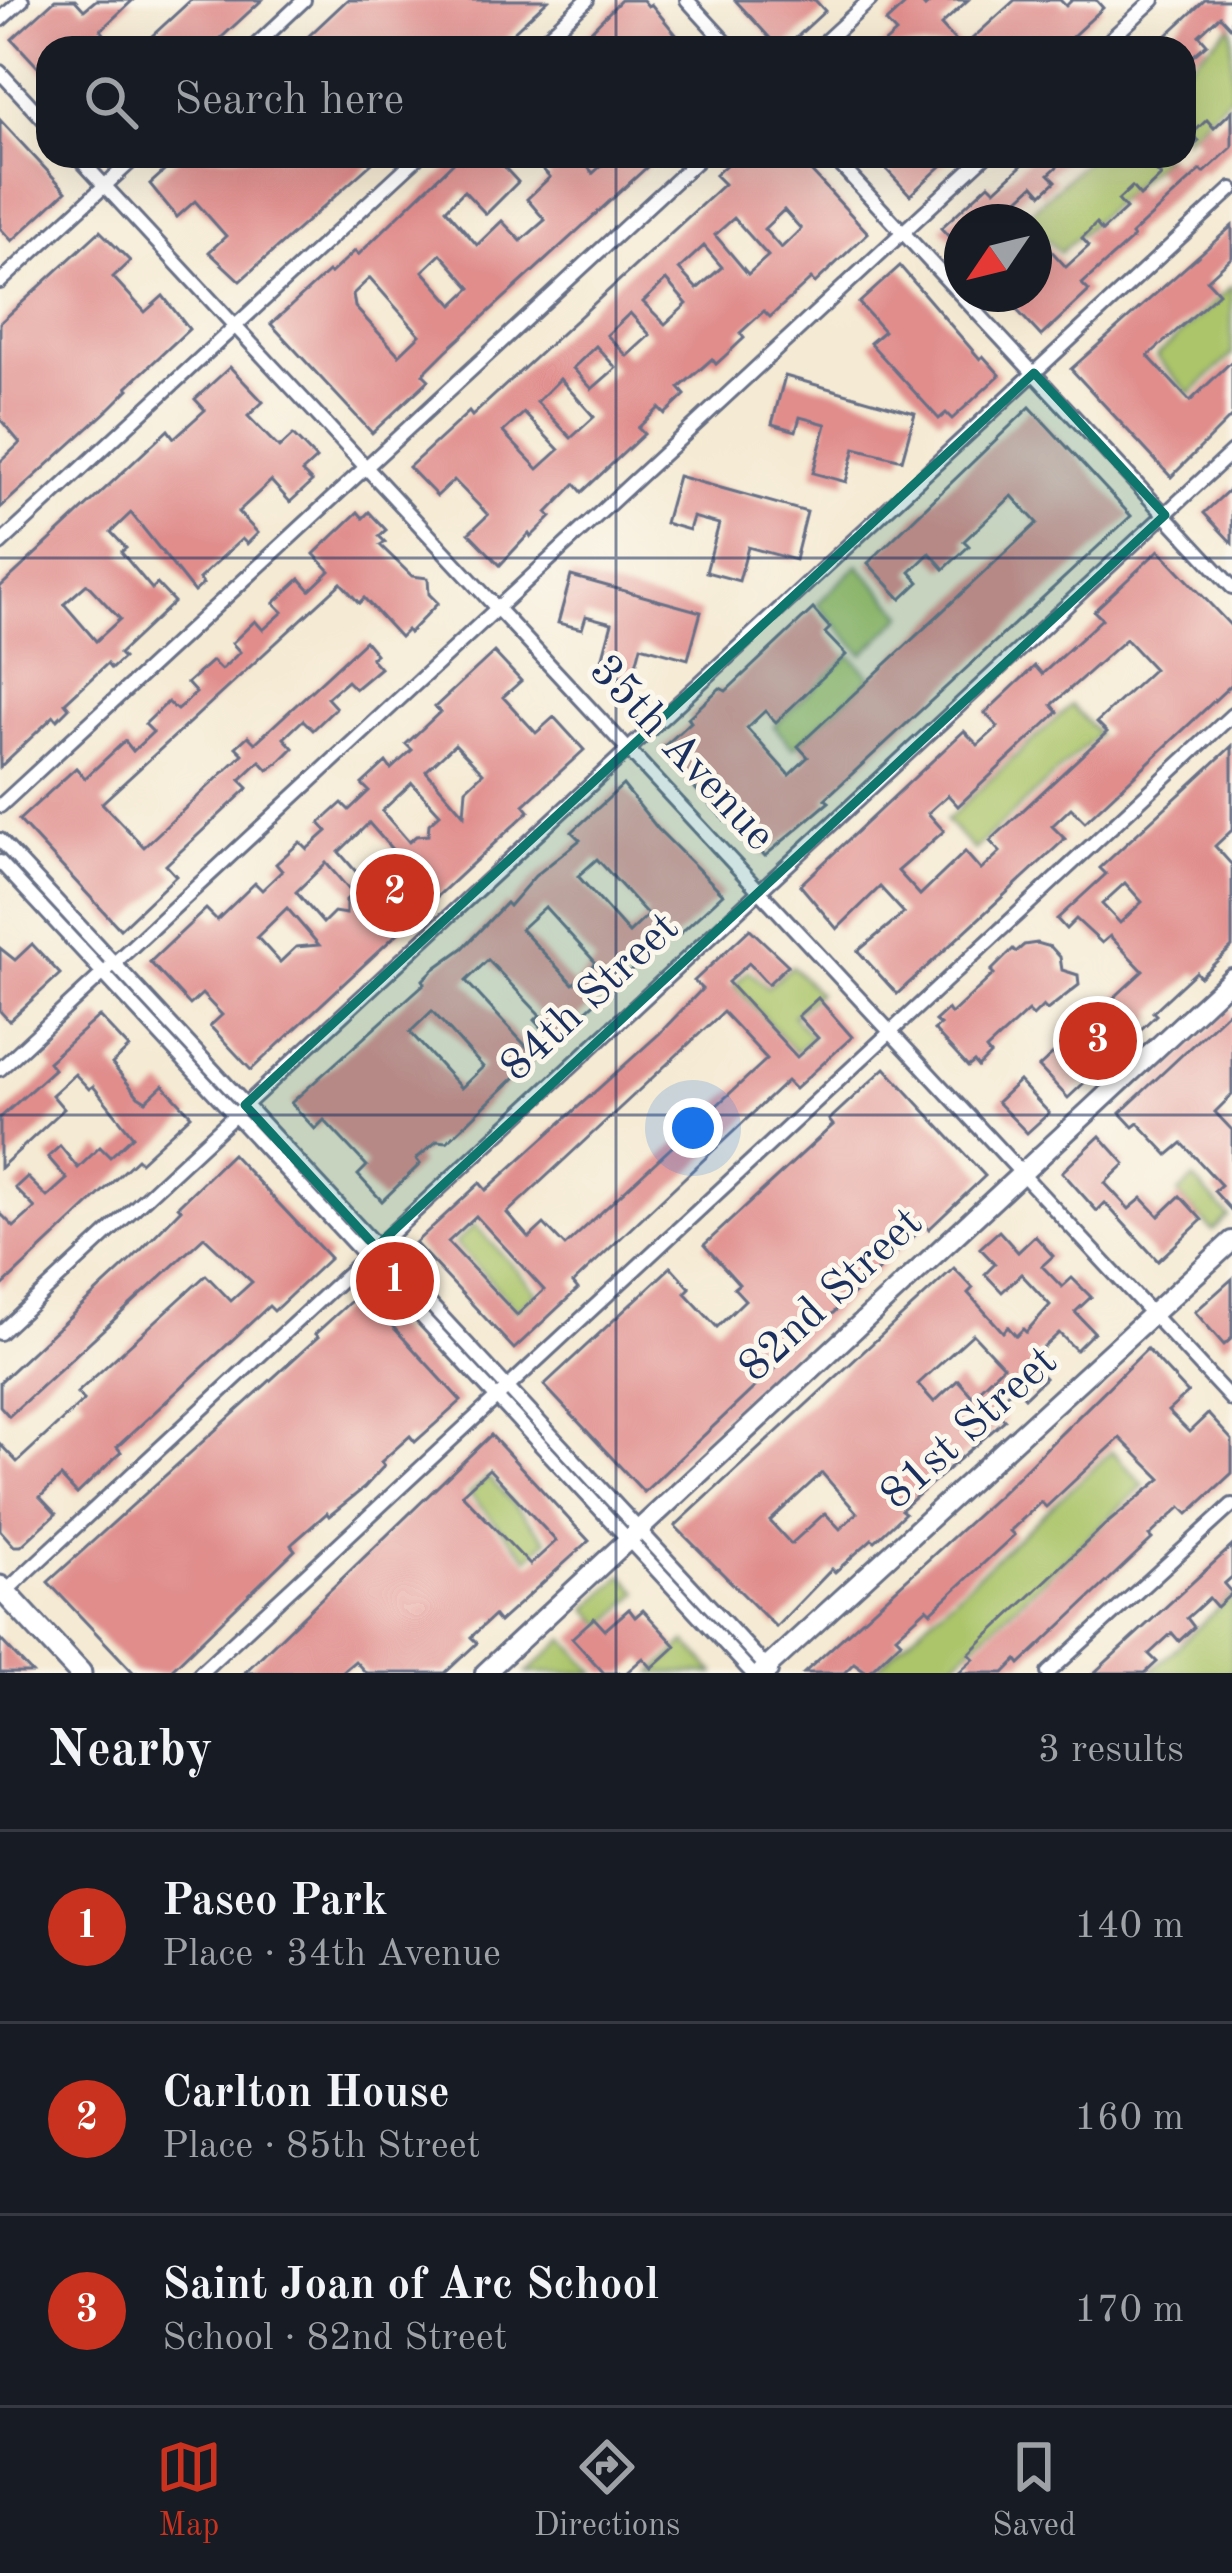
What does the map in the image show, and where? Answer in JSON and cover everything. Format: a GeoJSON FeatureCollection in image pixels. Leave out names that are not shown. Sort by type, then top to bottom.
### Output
{"type":"FeatureCollection","features":[{"type":"Feature","properties":{"kind":"main road"},"geometry":{"type":"LineString","coordinates":[[2,1592],[80,1673]]}},
{"type":"Feature","properties":{"kind":"street"},"geometry":{"type":"LineString","coordinates":[[0,20],[22,0]]}},
{"type":"Feature","properties":{"kind":"street"},"geometry":{"type":"LineString","coordinates":[[266,36],[304,0]]}},
{"type":"Feature","properties":{"kind":"street"},"geometry":{"type":"LineString","coordinates":[[548,36],[587,0]]}},
{"type":"Feature","properties":{"kind":"street"},"geometry":{"type":"LineString","coordinates":[[687,0],[720,36]]}},
{"type":"Feature","properties":{"kind":"street"},"geometry":{"type":"LineString","coordinates":[[831,36],[870,0]]}},
{"type":"Feature","properties":{"kind":"street"},"geometry":{"type":"LineString","coordinates":[[1114,36],[1153,0]]}},
{"type":"Feature","properties":{"kind":"street"},"geometry":{"type":"LineString","coordinates":[[0,72],[36,111]]}},
{"type":"Feature","properties":{"kind":"street","name":"35th Avenue"},"geometry":{"type":"LineString","coordinates":[[88,168],[1232,1400]]}},
{"type":"Feature","properties":{"kind":"street"},"geometry":{"type":"LineString","coordinates":[[0,282],[124,168]]}},
{"type":"Feature","properties":{"kind":"street"},"geometry":{"type":"LineString","coordinates":[[0,544],[406,168]]}},
{"type":"Feature","properties":{"kind":"street"},"geometry":{"type":"LineString","coordinates":[[0,806],[689,168]]}},
{"type":"Feature","properties":{"kind":"street"},"geometry":{"type":"LineString","coordinates":[[843,168],[1232,587]]}},
{"type":"Feature","properties":{"kind":"street"},"geometry":{"type":"LineString","coordinates":[[0,1069],[972,168]]}},
{"type":"Feature","properties":{"kind":"street"},"geometry":{"type":"LineString","coordinates":[[0,1333],[1232,189]]}},
{"type":"Feature","properties":{"kind":"street","name":"84th Street"},"geometry":{"type":"LineString","coordinates":[[2,1592],[1232,452]]}},
{"type":"Feature","properties":{"kind":"street"},"geometry":{"type":"LineString","coordinates":[[200,1673],[1232,715]]}},
{"type":"Feature","properties":{"kind":"street"},"geometry":{"type":"LineString","coordinates":[[0,840],[109,969]]}},
{"type":"Feature","properties":{"kind":"street"},"geometry":{"type":"LineString","coordinates":[[0,862],[109,969],[763,1672]]}},
{"type":"Feature","properties":{"kind":"street","name":"82nd Street"},"geometry":{"type":"LineString","coordinates":[[485,1673],[1232,978]]}},
{"type":"Feature","properties":{"kind":"street","name":"81st Street"},"geometry":{"type":"LineString","coordinates":[[763,1672],[1232,1241]]}},
{"type":"Feature","properties":{"kind":"street"},"geometry":{"type":"LineString","coordinates":[[1048,1673],[1232,1505]]}},
{"type":"Feature","properties":{"kind":"highlighted area"},"geometry":{"type":"Polygon","coordinates":[[[1034,373],[1165,515],[376,1247],[245,1105],[1034,373]]]}},
{"type":"Feature","properties":{"kind":"green space"},"geometry":{"type":"Polygon","coordinates":[[[1232,24],[1232,94],[1196,127],[1196,58],[1232,24]]]}},
{"type":"Feature","properties":{"kind":"green space"},"geometry":{"type":"Polygon","coordinates":[[[1078,168],[1152,168],[1060,253],[1052,244],[1052,204],[1039,204],[1078,168]]]}},
{"type":"Feature","properties":{"kind":"green space"},"geometry":{"type":"Polygon","coordinates":[[[1232,286],[1232,355],[1190,394],[1156,357],[1232,286]]]}},
{"type":"Feature","properties":{"kind":"green space"},"geometry":{"type":"Polygon","coordinates":[[[858,565],[904,615],[863,654],[817,604],[858,565]]]}},
{"type":"Feature","properties":{"kind":"green space"},"geometry":{"type":"Polygon","coordinates":[[[850,655],[871,677],[793,748],[774,726],[850,655]]]}},
{"type":"Feature","properties":{"kind":"green space"},"geometry":{"type":"Polygon","coordinates":[[[1071,705],[1098,734],[974,850],[946,821],[1071,705]]]}},
{"type":"Feature","properties":{"kind":"green space"},"geometry":{"type":"Polygon","coordinates":[[[792,966],[818,993],[793,1016],[812,1037],[796,1052],[734,985],[749,970],[767,988],[792,966]]]}},
{"type":"Feature","properties":{"kind":"green space"},"geometry":{"type":"Polygon","coordinates":[[[1194,1179],[1229,1217],[1213,1231],[1178,1194],[1194,1179]]]}},
{"type":"Feature","properties":{"kind":"green space"},"geometry":{"type":"Polygon","coordinates":[[[475,1225],[537,1292],[517,1310],[455,1243],[475,1225]]]}},
{"type":"Feature","properties":{"kind":"green space"},"geometry":{"type":"Polygon","coordinates":[[[1112,1451],[1144,1485],[943,1673],[871,1673],[1112,1451]]]}},
{"type":"Feature","properties":{"kind":"green space"},"geometry":{"type":"Polygon","coordinates":[[[488,1477],[547,1540],[528,1558],[469,1494],[488,1477]]]}},
{"type":"Feature","properties":{"kind":"green space"},"geometry":{"type":"Polygon","coordinates":[[[623,1575],[639,1592],[605,1626],[588,1609],[623,1575]]]}},
{"type":"Feature","properties":{"kind":"green space"},"geometry":{"type":"Polygon","coordinates":[[[1232,1595],[1232,1673],[1150,1673],[1232,1595]]]}},
{"type":"Feature","properties":{"kind":"green space"},"geometry":{"type":"Polygon","coordinates":[[[565,1639],[596,1673],[527,1673],[565,1639]]]}},
{"type":"Feature","properties":{"kind":"green space"},"geometry":{"type":"Polygon","coordinates":[[[686,1642],[715,1673],[653,1673],[686,1642]]]}},
{"type":"Feature","properties":{"kind":"building"},"geometry":{"type":"Polygon","coordinates":[[[55,0],[75,0],[84,10],[96,0],[133,0],[101,30],[106,36],[36,36],[36,65],[12,39],[55,0]]]}},
{"type":"Feature","properties":{"kind":"building"},"geometry":{"type":"Polygon","coordinates":[[[191,0],[262,0],[223,36],[152,36],[191,0]]]}},
{"type":"Feature","properties":{"kind":"building"},"geometry":{"type":"Polygon","coordinates":[[[347,0],[548,0],[509,36],[309,36],[347,0]]]}},
{"type":"Feature","properties":{"kind":"building"},"geometry":{"type":"Polygon","coordinates":[[[621,0],[643,0],[677,36],[586,36],[621,0]]]}},
{"type":"Feature","properties":{"kind":"building"},"geometry":{"type":"Polygon","coordinates":[[[735,0],[815,0],[825,11],[798,36],[768,36],[735,0]]]}},
{"type":"Feature","properties":{"kind":"building"},"geometry":{"type":"Polygon","coordinates":[[[910,0],[919,0],[925,7],[933,0],[968,0],[941,25],[951,36],[893,36],[896,33],[886,22],[910,0]]]}},
{"type":"Feature","properties":{"kind":"building"},"geometry":{"type":"Polygon","coordinates":[[[1015,0],[1060,0],[1066,6],[1072,0],[1096,0],[1103,8],[1073,36],[975,36],[1015,0]]]}},
{"type":"Feature","properties":{"kind":"building"},"geometry":{"type":"Polygon","coordinates":[[[1205,0],[1232,0],[1232,29],[1220,16],[1199,35],[1207,44],[1196,54],[1196,36],[1166,36],[1205,0]]]}},
{"type":"Feature","properties":{"kind":"building"},"geometry":{"type":"Polygon","coordinates":[[[1232,111],[1232,147],[1131,235],[1082,284],[1089,291],[1041,336],[1019,312],[1052,312],[1052,252],[1066,267],[1089,246],[1082,238],[1096,224],[1102,231],[1126,209],[1118,200],[1132,187],[1140,196],[1161,176],[1153,168],[1196,168],[1196,130],[1207,120],[1214,128],[1232,111]]]}},
{"type":"Feature","properties":{"kind":"building"},"geometry":{"type":"Polygon","coordinates":[[[0,120],[36,159],[36,168],[45,168],[66,191],[12,241],[0,228],[0,120]]]}},
{"type":"Feature","properties":{"kind":"building"},"geometry":{"type":"Polygon","coordinates":[[[168,168],[367,168],[240,281],[209,252],[226,236],[195,201],[177,217],[150,184],[168,168]]]}},
{"type":"Feature","properties":{"kind":"building"},"geometry":{"type":"Polygon","coordinates":[[[448,168],[505,168],[518,182],[486,214],[464,191],[446,209],[477,245],[502,221],[521,241],[545,220],[527,199],[550,177],[541,168],[589,168],[593,173],[599,168],[646,168],[446,351],[423,374],[429,380],[372,433],[271,324],[355,251],[358,255],[448,168]],[[441,254],[423,271],[453,305],[471,288],[441,254]],[[370,278],[353,294],[355,307],[399,355],[420,335],[370,278]]]}},
{"type":"Feature","properties":{"kind":"building"},"geometry":{"type":"Polygon","coordinates":[[[723,168],[808,168],[868,233],[770,317],[764,311],[740,333],[744,338],[725,356],[716,364],[712,359],[679,388],[685,395],[665,414],[659,408],[638,428],[644,434],[582,492],[575,484],[547,513],[551,517],[500,565],[469,533],[488,515],[454,480],[437,496],[409,467],[469,412],[472,416],[724,184],[715,175],[723,168]],[[784,210],[764,229],[781,248],[801,229],[784,210]],[[734,218],[715,235],[748,274],[768,256],[734,218]],[[704,246],[679,269],[697,289],[722,267],[704,246]],[[666,280],[643,302],[665,324],[687,304],[666,280]],[[630,313],[607,335],[627,356],[650,335],[630,313]],[[596,346],[573,368],[592,389],[616,368],[596,346]],[[560,379],[537,402],[571,438],[594,417],[560,379]],[[524,413],[503,432],[538,469],[559,450],[524,413]]]}},
{"type":"Feature","properties":{"kind":"building"},"geometry":{"type":"Polygon","coordinates":[[[885,168],[939,168],[910,195],[885,168]]]}},
{"type":"Feature","properties":{"kind":"building"},"geometry":{"type":"Polygon","coordinates":[[[1019,168],[1056,168],[1049,174],[1056,181],[1042,194],[1034,185],[1013,204],[967,204],[989,184],[995,190],[1019,168]]]}},
{"type":"Feature","properties":{"kind":"building"},"geometry":{"type":"Polygon","coordinates":[[[1232,226],[1232,257],[1207,280],[1219,293],[1148,356],[1190,401],[1232,361],[1232,416],[1171,477],[1071,369],[1232,226]]]}},
{"type":"Feature","properties":{"kind":"building"},"geometry":{"type":"Polygon","coordinates":[[[100,231],[130,261],[113,277],[145,312],[163,296],[189,329],[0,508],[0,462],[20,443],[0,419],[0,323],[100,231]]]}},
{"type":"Feature","properties":{"kind":"building"},"geometry":{"type":"Polygon","coordinates":[[[900,266],[980,359],[983,356],[1000,375],[952,419],[946,413],[939,419],[870,343],[884,331],[859,303],[900,266]]]}},
{"type":"Feature","properties":{"kind":"building"},"geometry":{"type":"Polygon","coordinates":[[[230,367],[263,402],[248,416],[279,448],[293,435],[316,459],[302,472],[312,482],[290,502],[271,481],[238,512],[258,533],[247,544],[242,539],[232,548],[199,579],[203,584],[194,592],[131,513],[111,532],[152,589],[157,584],[174,602],[119,654],[123,658],[111,669],[107,664],[65,703],[69,708],[57,720],[54,716],[0,767],[0,587],[168,430],[174,438],[205,410],[195,399],[230,367]],[[87,584],[64,604],[96,641],[120,619],[87,584]]]}},
{"type":"Feature","properties":{"kind":"building"},"geometry":{"type":"Polygon","coordinates":[[[785,376],[915,413],[902,460],[855,448],[846,482],[813,473],[826,424],[800,417],[796,431],[772,424],[785,376]]]}},
{"type":"Feature","properties":{"kind":"building"},"geometry":{"type":"Polygon","coordinates":[[[1030,407],[1131,516],[825,799],[829,802],[765,856],[728,817],[724,820],[660,750],[720,688],[726,691],[813,609],[830,628],[825,633],[846,655],[776,722],[765,711],[747,728],[789,775],[808,757],[798,746],[1037,523],[1012,496],[964,541],[969,546],[944,569],[930,553],[910,572],[919,582],[901,599],[868,563],[1030,407]]]}},
{"type":"Feature","properties":{"kind":"building"},"geometry":{"type":"Polygon","coordinates":[[[678,476],[807,512],[795,560],[748,547],[739,581],[706,572],[719,524],[693,517],[689,530],[665,523],[678,476]]]}},
{"type":"Feature","properties":{"kind":"building"},"geometry":{"type":"Polygon","coordinates":[[[1232,487],[1232,543],[1204,513],[1232,487]]]}},
{"type":"Feature","properties":{"kind":"building"},"geometry":{"type":"Polygon","coordinates":[[[358,512],[363,518],[369,512],[386,530],[379,536],[385,542],[380,545],[412,576],[428,578],[429,594],[438,603],[400,637],[364,598],[359,603],[341,583],[102,803],[144,847],[243,754],[236,747],[248,736],[255,743],[365,641],[376,654],[371,658],[380,668],[355,689],[347,681],[327,698],[336,708],[313,730],[303,720],[284,738],[293,748],[278,763],[268,770],[260,761],[240,780],[248,788],[166,865],[176,876],[120,929],[19,820],[76,768],[85,778],[125,741],[133,751],[153,732],[145,724],[168,702],[177,710],[196,693],[187,683],[212,661],[221,670],[240,652],[232,643],[255,621],[263,630],[283,612],[274,603],[300,579],[310,590],[330,571],[314,554],[358,512]]]}},
{"type":"Feature","properties":{"kind":"building"},"geometry":{"type":"Polygon","coordinates":[[[1159,550],[1232,627],[1232,684],[1085,822],[1071,808],[1052,826],[1065,839],[897,994],[858,951],[904,913],[880,887],[837,929],[800,885],[964,731],[978,745],[998,727],[985,713],[1035,666],[1042,674],[1102,619],[1094,611],[1159,550]],[[1126,639],[1052,705],[1058,712],[958,806],[948,795],[928,813],[944,831],[898,871],[920,895],[965,852],[981,870],[1000,852],[990,841],[1107,732],[1097,722],[1154,669],[1126,639]]]}},
{"type":"Feature","properties":{"kind":"building"},"geometry":{"type":"Polygon","coordinates":[[[571,576],[701,612],[688,659],[641,646],[632,680],[599,671],[612,623],[586,616],[582,629],[558,623],[571,576]]]}},
{"type":"Feature","properties":{"kind":"building"},"geometry":{"type":"Polygon","coordinates":[[[494,652],[521,681],[503,697],[536,733],[554,717],[584,750],[524,805],[529,811],[251,1070],[210,1026],[222,1015],[202,994],[190,1005],[150,962],[206,909],[217,920],[255,883],[262,890],[282,871],[276,864],[300,842],[307,849],[327,831],[320,823],[342,803],[349,810],[369,791],[362,784],[386,762],[391,769],[412,750],[406,744],[440,712],[435,707],[494,652]],[[455,744],[426,771],[464,815],[466,789],[483,773],[455,744]],[[412,783],[382,811],[409,842],[428,835],[429,824],[440,814],[412,783]],[[369,823],[339,852],[365,882],[374,874],[386,875],[388,862],[396,854],[369,823]],[[326,863],[296,892],[323,923],[334,912],[346,914],[346,900],[353,894],[326,863]],[[287,908],[257,937],[280,962],[296,947],[319,945],[287,908]]]}},
{"type":"Feature","properties":{"kind":"building"},"geometry":{"type":"Polygon","coordinates":[[[1232,746],[1232,830],[1215,846],[1232,865],[1232,947],[1200,977],[1196,972],[1068,1098],[1039,1067],[1143,971],[1110,936],[1102,943],[1076,919],[1066,929],[1057,919],[1106,874],[1100,868],[1232,746]],[[1125,883],[1102,904],[1120,923],[1142,902],[1125,883]]]}},
{"type":"Feature","properties":{"kind":"building"},"geometry":{"type":"Polygon","coordinates":[[[623,785],[658,829],[723,894],[673,940],[667,933],[646,951],[649,954],[553,1040],[535,1020],[540,1015],[488,960],[466,981],[536,1057],[447,1142],[437,1141],[416,1159],[420,1164],[382,1201],[358,1175],[367,1166],[324,1120],[315,1129],[291,1103],[425,983],[434,969],[463,948],[506,903],[509,906],[535,876],[580,840],[572,832],[623,785]],[[597,859],[578,876],[629,933],[648,915],[597,859]],[[545,907],[521,929],[573,984],[596,963],[545,907]],[[432,1011],[410,1032],[461,1088],[483,1067],[432,1011]]]}},
{"type":"Feature","properties":{"kind":"building"},"geometry":{"type":"Polygon","coordinates":[[[750,929],[788,965],[768,984],[749,963],[728,982],[797,1057],[818,1038],[798,1016],[818,998],[852,1037],[795,1089],[787,1081],[573,1283],[578,1289],[514,1349],[415,1243],[480,1183],[486,1190],[659,1034],[702,989],[694,981],[750,929]],[[723,1012],[507,1213],[529,1238],[544,1224],[565,1246],[767,1059],[723,1012]],[[476,1216],[448,1242],[517,1315],[544,1290],[476,1216]]]}},
{"type":"Feature","properties":{"kind":"building"},"geometry":{"type":"Polygon","coordinates":[[[1037,943],[1051,947],[1060,957],[1062,970],[1078,975],[1079,985],[1047,1010],[1043,1006],[1033,1016],[1028,1011],[986,1050],[990,1055],[978,1067],[974,1062],[968,1067],[934,1030],[940,1025],[935,1021],[948,1009],[951,1014],[1013,949],[1016,952],[1037,943]]]}},
{"type":"Feature","properties":{"kind":"building"},"geometry":{"type":"Polygon","coordinates":[[[32,944],[60,974],[9,1021],[0,1011],[0,948],[15,960],[32,944]]]}},
{"type":"Feature","properties":{"kind":"building"},"geometry":{"type":"Polygon","coordinates":[[[1232,1008],[1232,1095],[1215,1112],[1232,1130],[1232,1211],[1214,1191],[1221,1185],[1182,1143],[1168,1155],[1138,1123],[1133,1127],[1120,1113],[1232,1008]]]}},
{"type":"Feature","properties":{"kind":"building"},"geometry":{"type":"Polygon","coordinates":[[[99,1016],[129,1048],[112,1064],[138,1096],[146,1101],[163,1085],[191,1115],[140,1162],[137,1159],[0,1288],[0,1213],[14,1227],[35,1208],[15,1188],[27,1177],[47,1197],[67,1179],[48,1157],[60,1146],[78,1168],[100,1147],[110,1157],[133,1136],[93,1086],[89,1089],[75,1074],[52,1095],[64,1109],[0,1168],[0,1118],[54,1069],[48,1062],[99,1016]]]}},
{"type":"Feature","properties":{"kind":"building"},"geometry":{"type":"Polygon","coordinates":[[[885,1068],[985,1176],[929,1229],[926,1225],[644,1492],[544,1385],[671,1267],[690,1288],[685,1293],[717,1327],[745,1300],[734,1288],[739,1284],[704,1245],[833,1125],[829,1120],[885,1068]]]}},
{"type":"Feature","properties":{"kind":"building"},"geometry":{"type":"Polygon","coordinates":[[[1019,1081],[1049,1113],[1027,1133],[997,1102],[1019,1081]]]}},
{"type":"Feature","properties":{"kind":"building"},"geometry":{"type":"Polygon","coordinates":[[[1100,1136],[1125,1164],[1105,1183],[1129,1209],[1142,1198],[1159,1216],[1180,1196],[1202,1220],[1158,1261],[1105,1203],[1097,1211],[1062,1172],[1100,1136]]]}},
{"type":"Feature","properties":{"kind":"building"},"geometry":{"type":"Polygon","coordinates":[[[232,1154],[330,1258],[274,1311],[269,1306],[117,1447],[121,1452],[77,1494],[61,1477],[40,1497],[56,1514],[21,1546],[14,1546],[0,1530],[0,1444],[17,1462],[84,1400],[77,1393],[206,1275],[231,1301],[252,1282],[204,1237],[9,1416],[0,1406],[0,1382],[133,1258],[232,1154]]]}},
{"type":"Feature","properties":{"kind":"building"},"geometry":{"type":"Polygon","coordinates":[[[999,1231],[1018,1252],[1035,1236],[1053,1256],[1042,1266],[1062,1287],[1072,1278],[1091,1297],[1075,1312],[1094,1332],[1076,1350],[1059,1333],[1029,1361],[1045,1378],[1025,1397],[1015,1386],[993,1407],[1005,1420],[901,1510],[905,1513],[875,1541],[835,1572],[832,1569],[776,1627],[675,1526],[954,1268],[973,1288],[968,1293],[1003,1332],[1008,1327],[1016,1336],[1023,1329],[1026,1332],[1050,1305],[1021,1274],[1002,1292],[985,1274],[995,1264],[980,1248],[999,1231]],[[973,1334],[918,1384],[934,1402],[958,1380],[972,1396],[1003,1366],[973,1334]],[[822,1473],[770,1521],[791,1544],[825,1513],[840,1529],[857,1513],[822,1473]]]}},
{"type":"Feature","properties":{"kind":"building"},"geometry":{"type":"Polygon","coordinates":[[[1232,1279],[1232,1338],[1224,1345],[1195,1312],[1232,1279]]]}},
{"type":"Feature","properties":{"kind":"building"},"geometry":{"type":"Polygon","coordinates":[[[361,1292],[461,1401],[415,1442],[410,1436],[381,1462],[384,1466],[364,1488],[294,1542],[295,1550],[168,1673],[134,1673],[48,1582],[318,1337],[315,1334],[361,1292]]]}},
{"type":"Feature","properties":{"kind":"building"},"geometry":{"type":"Polygon","coordinates":[[[1147,1349],[1188,1393],[1168,1411],[1189,1432],[1208,1414],[1232,1440],[1232,1473],[1188,1514],[1181,1507],[1020,1664],[1017,1660],[1004,1673],[958,1673],[974,1659],[969,1654],[982,1641],[1161,1479],[1120,1438],[1046,1507],[1041,1502],[1010,1531],[1014,1535],[931,1612],[927,1608],[896,1636],[901,1641],[868,1673],[854,1663],[844,1673],[804,1673],[998,1496],[1147,1349]]]}},
{"type":"Feature","properties":{"kind":"building"},"geometry":{"type":"Polygon","coordinates":[[[491,1435],[589,1541],[499,1622],[494,1616],[471,1637],[477,1643],[445,1673],[366,1673],[355,1661],[341,1673],[244,1673],[491,1435]],[[489,1469],[462,1494],[530,1565],[556,1541],[489,1469]]]}},
{"type":"Feature","properties":{"kind":"building"},"geometry":{"type":"Polygon","coordinates":[[[1232,1546],[1232,1577],[1224,1584],[1232,1593],[1217,1607],[1209,1598],[1187,1618],[1194,1627],[1179,1641],[1172,1633],[1149,1654],[1157,1662],[1145,1673],[1094,1673],[1232,1546]]]}},
{"type":"Feature","properties":{"kind":"building"},"geometry":{"type":"Polygon","coordinates":[[[629,1609],[635,1617],[643,1610],[676,1646],[652,1668],[643,1658],[626,1673],[604,1673],[572,1638],[594,1618],[605,1630],[629,1609]]]}},
{"type":"Feature","properties":{"kind":"building"},"geometry":{"type":"Polygon","coordinates":[[[0,1639],[14,1654],[32,1673],[0,1673],[0,1639]]]}},
{"type":"Feature","properties":{"kind":"place","name":"Carlton House"},"geometry":{"type":"Point","coordinates":[395,893]}},
{"type":"Feature","properties":{"kind":"place","name":"Saint Joan of Arc School"},"geometry":{"type":"Point","coordinates":[1098,1041]}},
{"type":"Feature","properties":{"kind":"place","name":"Paseo Park"},"geometry":{"type":"Point","coordinates":[395,1281]}}]}
